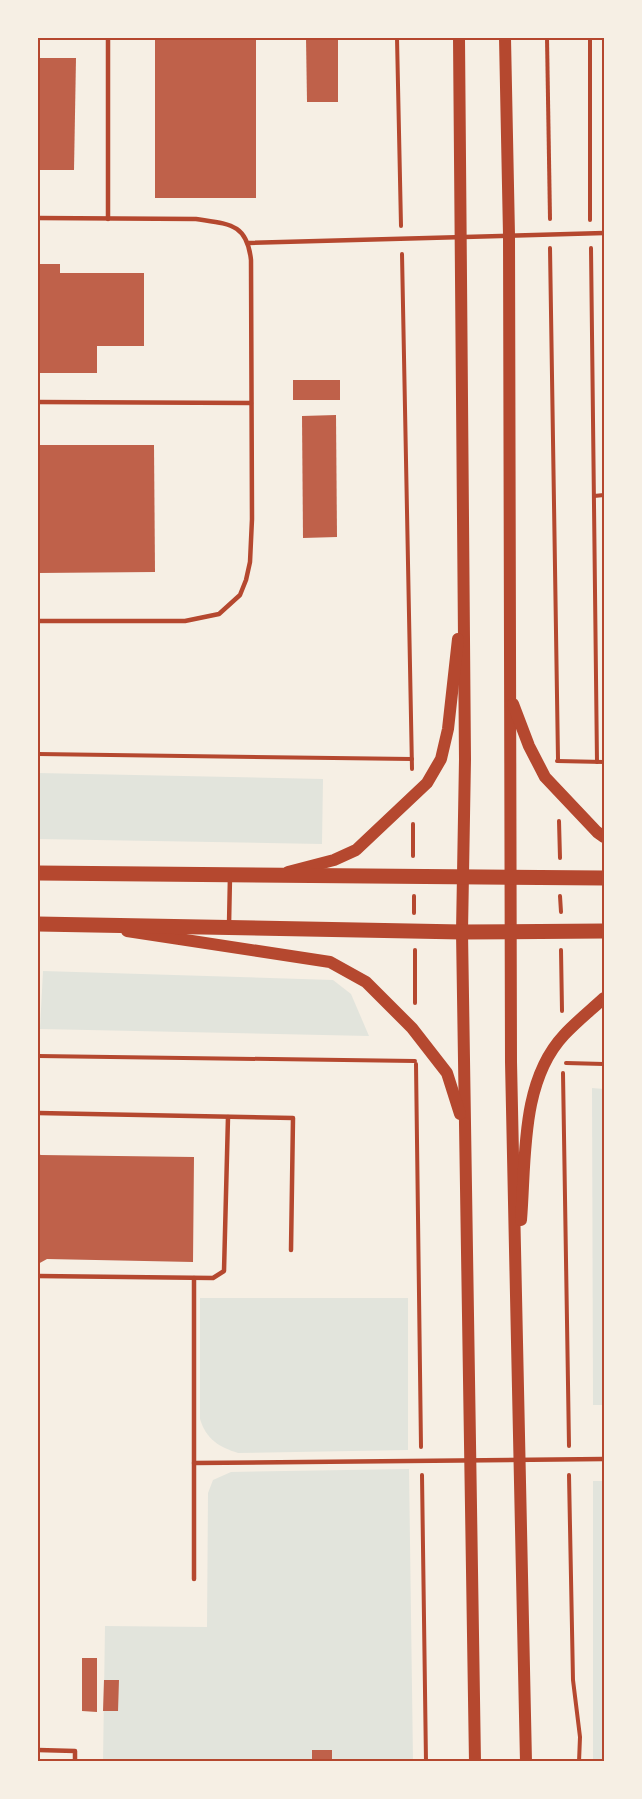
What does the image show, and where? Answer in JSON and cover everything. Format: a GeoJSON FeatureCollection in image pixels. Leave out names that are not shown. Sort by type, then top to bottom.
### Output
{"type":"FeatureCollection","features":[{"type":"Feature","properties":{"kind":"main road"},"geometry":{"type":"LineString","coordinates":[[459,38],[465,759],[462,932],[475,1761]]}},
{"type":"Feature","properties":{"kind":"main road"},"geometry":{"type":"LineString","coordinates":[[505,38],[509,235],[510,930],[526,1761]]}},
{"type":"Feature","properties":{"kind":"main road"},"geometry":{"type":"LineString","coordinates":[[272,876],[334,860],[356,850],[427,783],[441,759],[448,729],[464,584]]}},
{"type":"Feature","properties":{"kind":"main road"},"geometry":{"type":"LineString","coordinates":[[511,697],[529,746],[545,777],[604,837]]}},
{"type":"Feature","properties":{"kind":"main road"},"geometry":{"type":"LineString","coordinates":[[38,873],[604,878]]}},
{"type":"Feature","properties":{"kind":"main road"},"geometry":{"type":"LineString","coordinates":[[38,924],[462,932],[604,931]]}},
{"type":"Feature","properties":{"kind":"main road"},"geometry":{"type":"LineString","coordinates":[[87,925],[330,962],[366,982],[412,1028],[447,1073],[465,1128]]}},
{"type":"Feature","properties":{"kind":"main road"},"geometry":{"type":"LineString","coordinates":[[516,1296],[530,1106],[538,1076],[562,1036],[604,998]]}},
{"type":"Feature","properties":{"kind":"lane"},"geometry":{"type":"LineString","coordinates":[[108,38],[108,219]]}},
{"type":"Feature","properties":{"kind":"lane"},"geometry":{"type":"LineString","coordinates":[[38,218],[196,219],[222,223],[238,229],[249,243],[251,260],[252,519],[250,562],[246,580],[240,595],[219,614],[185,621],[38,621]]}},
{"type":"Feature","properties":{"kind":"lane"},"geometry":{"type":"LineString","coordinates":[[249,243],[604,233]]}},
{"type":"Feature","properties":{"kind":"lane"},"geometry":{"type":"LineString","coordinates":[[38,402],[251,403]]}},
{"type":"Feature","properties":{"kind":"lane"},"geometry":{"type":"LineString","coordinates":[[229,927],[230,875]]}},
{"type":"Feature","properties":{"kind":"lane"},"geometry":{"type":"LineString","coordinates":[[38,1113],[293,1118],[291,1250]]}},
{"type":"Feature","properties":{"kind":"lane"},"geometry":{"type":"LineString","coordinates":[[38,1276],[213,1278],[224,1270],[228,1117]]}},
{"type":"Feature","properties":{"kind":"lane"},"geometry":{"type":"LineString","coordinates":[[194,1278],[194,1579]]}},
{"type":"Feature","properties":{"kind":"lane"},"geometry":{"type":"LineString","coordinates":[[194,1463],[604,1459]]}},
{"type":"Feature","properties":{"kind":"lane"},"geometry":{"type":"LineString","coordinates":[[38,1750],[75,1751],[75,1761]]}},
{"type":"Feature","properties":{"kind":"path"},"geometry":{"type":"LineString","coordinates":[[590,38],[597,762]]}},
{"type":"Feature","properties":{"kind":"path"},"geometry":{"type":"LineString","coordinates":[[594,496],[604,495]]}},
{"type":"Feature","properties":{"kind":"path"},"geometry":{"type":"LineString","coordinates":[[38,754],[397,758]]}},
{"type":"Feature","properties":{"kind":"path"},"geometry":{"type":"LineString","coordinates":[[38,1056],[438,1061]]}},
{"type":"Feature","properties":{"kind":"path"},"geometry":{"type":"LineString","coordinates":[[546,1063],[604,1064]]}},
{"type":"Feature","properties":{"kind":"shaded area"},"geometry":{"type":"Polygon","coordinates":[[[38,773],[323,779],[322,844],[38,839],[38,773]]]}},
{"type":"Feature","properties":{"kind":"shaded area"},"geometry":{"type":"Polygon","coordinates":[[[43,971],[333,980],[351,994],[369,1036],[40,1029],[43,971]]]}},
{"type":"Feature","properties":{"kind":"shaded area"},"geometry":{"type":"Polygon","coordinates":[[[592,1088],[604,1089],[604,1405],[593,1405],[592,1088]]]}},
{"type":"Feature","properties":{"kind":"shaded area"},"geometry":{"type":"Polygon","coordinates":[[[200,1298],[408,1298],[408,1450],[238,1453],[214,1441],[206,1432],[200,1419],[200,1298]]]}},
{"type":"Feature","properties":{"kind":"shaded area"},"geometry":{"type":"Polygon","coordinates":[[[409,1469],[413,1761],[103,1762],[105,1626],[207,1627],[208,1493],[213,1480],[231,1472],[409,1469]]]}},
{"type":"Feature","properties":{"kind":"shaded area"},"geometry":{"type":"Polygon","coordinates":[[[593,1481],[604,1481],[604,1762],[593,1761],[593,1481]]]}},
{"type":"Feature","properties":{"kind":"building"},"geometry":{"type":"Polygon","coordinates":[[[155,38],[256,38],[256,198],[155,198],[155,38]]]}},
{"type":"Feature","properties":{"kind":"building"},"geometry":{"type":"Polygon","coordinates":[[[306,38],[338,38],[338,102],[307,102],[306,38]]]}},
{"type":"Feature","properties":{"kind":"building"},"geometry":{"type":"Polygon","coordinates":[[[38,58],[76,58],[74,170],[38,170],[38,58]]]}},
{"type":"Feature","properties":{"kind":"building"},"geometry":{"type":"Polygon","coordinates":[[[38,264],[60,264],[60,273],[144,273],[144,346],[97,346],[97,373],[38,373],[38,264]]]}},
{"type":"Feature","properties":{"kind":"building"},"geometry":{"type":"Polygon","coordinates":[[[293,380],[340,380],[340,400],[293,400],[293,380]]]}},
{"type":"Feature","properties":{"kind":"building"},"geometry":{"type":"Polygon","coordinates":[[[336,415],[337,537],[303,538],[302,416],[336,415]]]}},
{"type":"Feature","properties":{"kind":"building"},"geometry":{"type":"Polygon","coordinates":[[[38,445],[154,445],[155,572],[38,573],[38,445]]]}},
{"type":"Feature","properties":{"kind":"building"},"geometry":{"type":"Polygon","coordinates":[[[38,1154],[194,1157],[193,1262],[47,1259],[38,1264],[38,1154]]]}},
{"type":"Feature","properties":{"kind":"building"},"geometry":{"type":"Polygon","coordinates":[[[82,1658],[97,1658],[97,1712],[82,1711],[82,1658]]]}},
{"type":"Feature","properties":{"kind":"building"},"geometry":{"type":"Polygon","coordinates":[[[104,1680],[119,1680],[118,1711],[103,1711],[104,1680]]]}},
{"type":"Feature","properties":{"kind":"building"},"geometry":{"type":"Polygon","coordinates":[[[312,1750],[332,1750],[332,1762],[312,1762],[312,1750]]]}}]}
